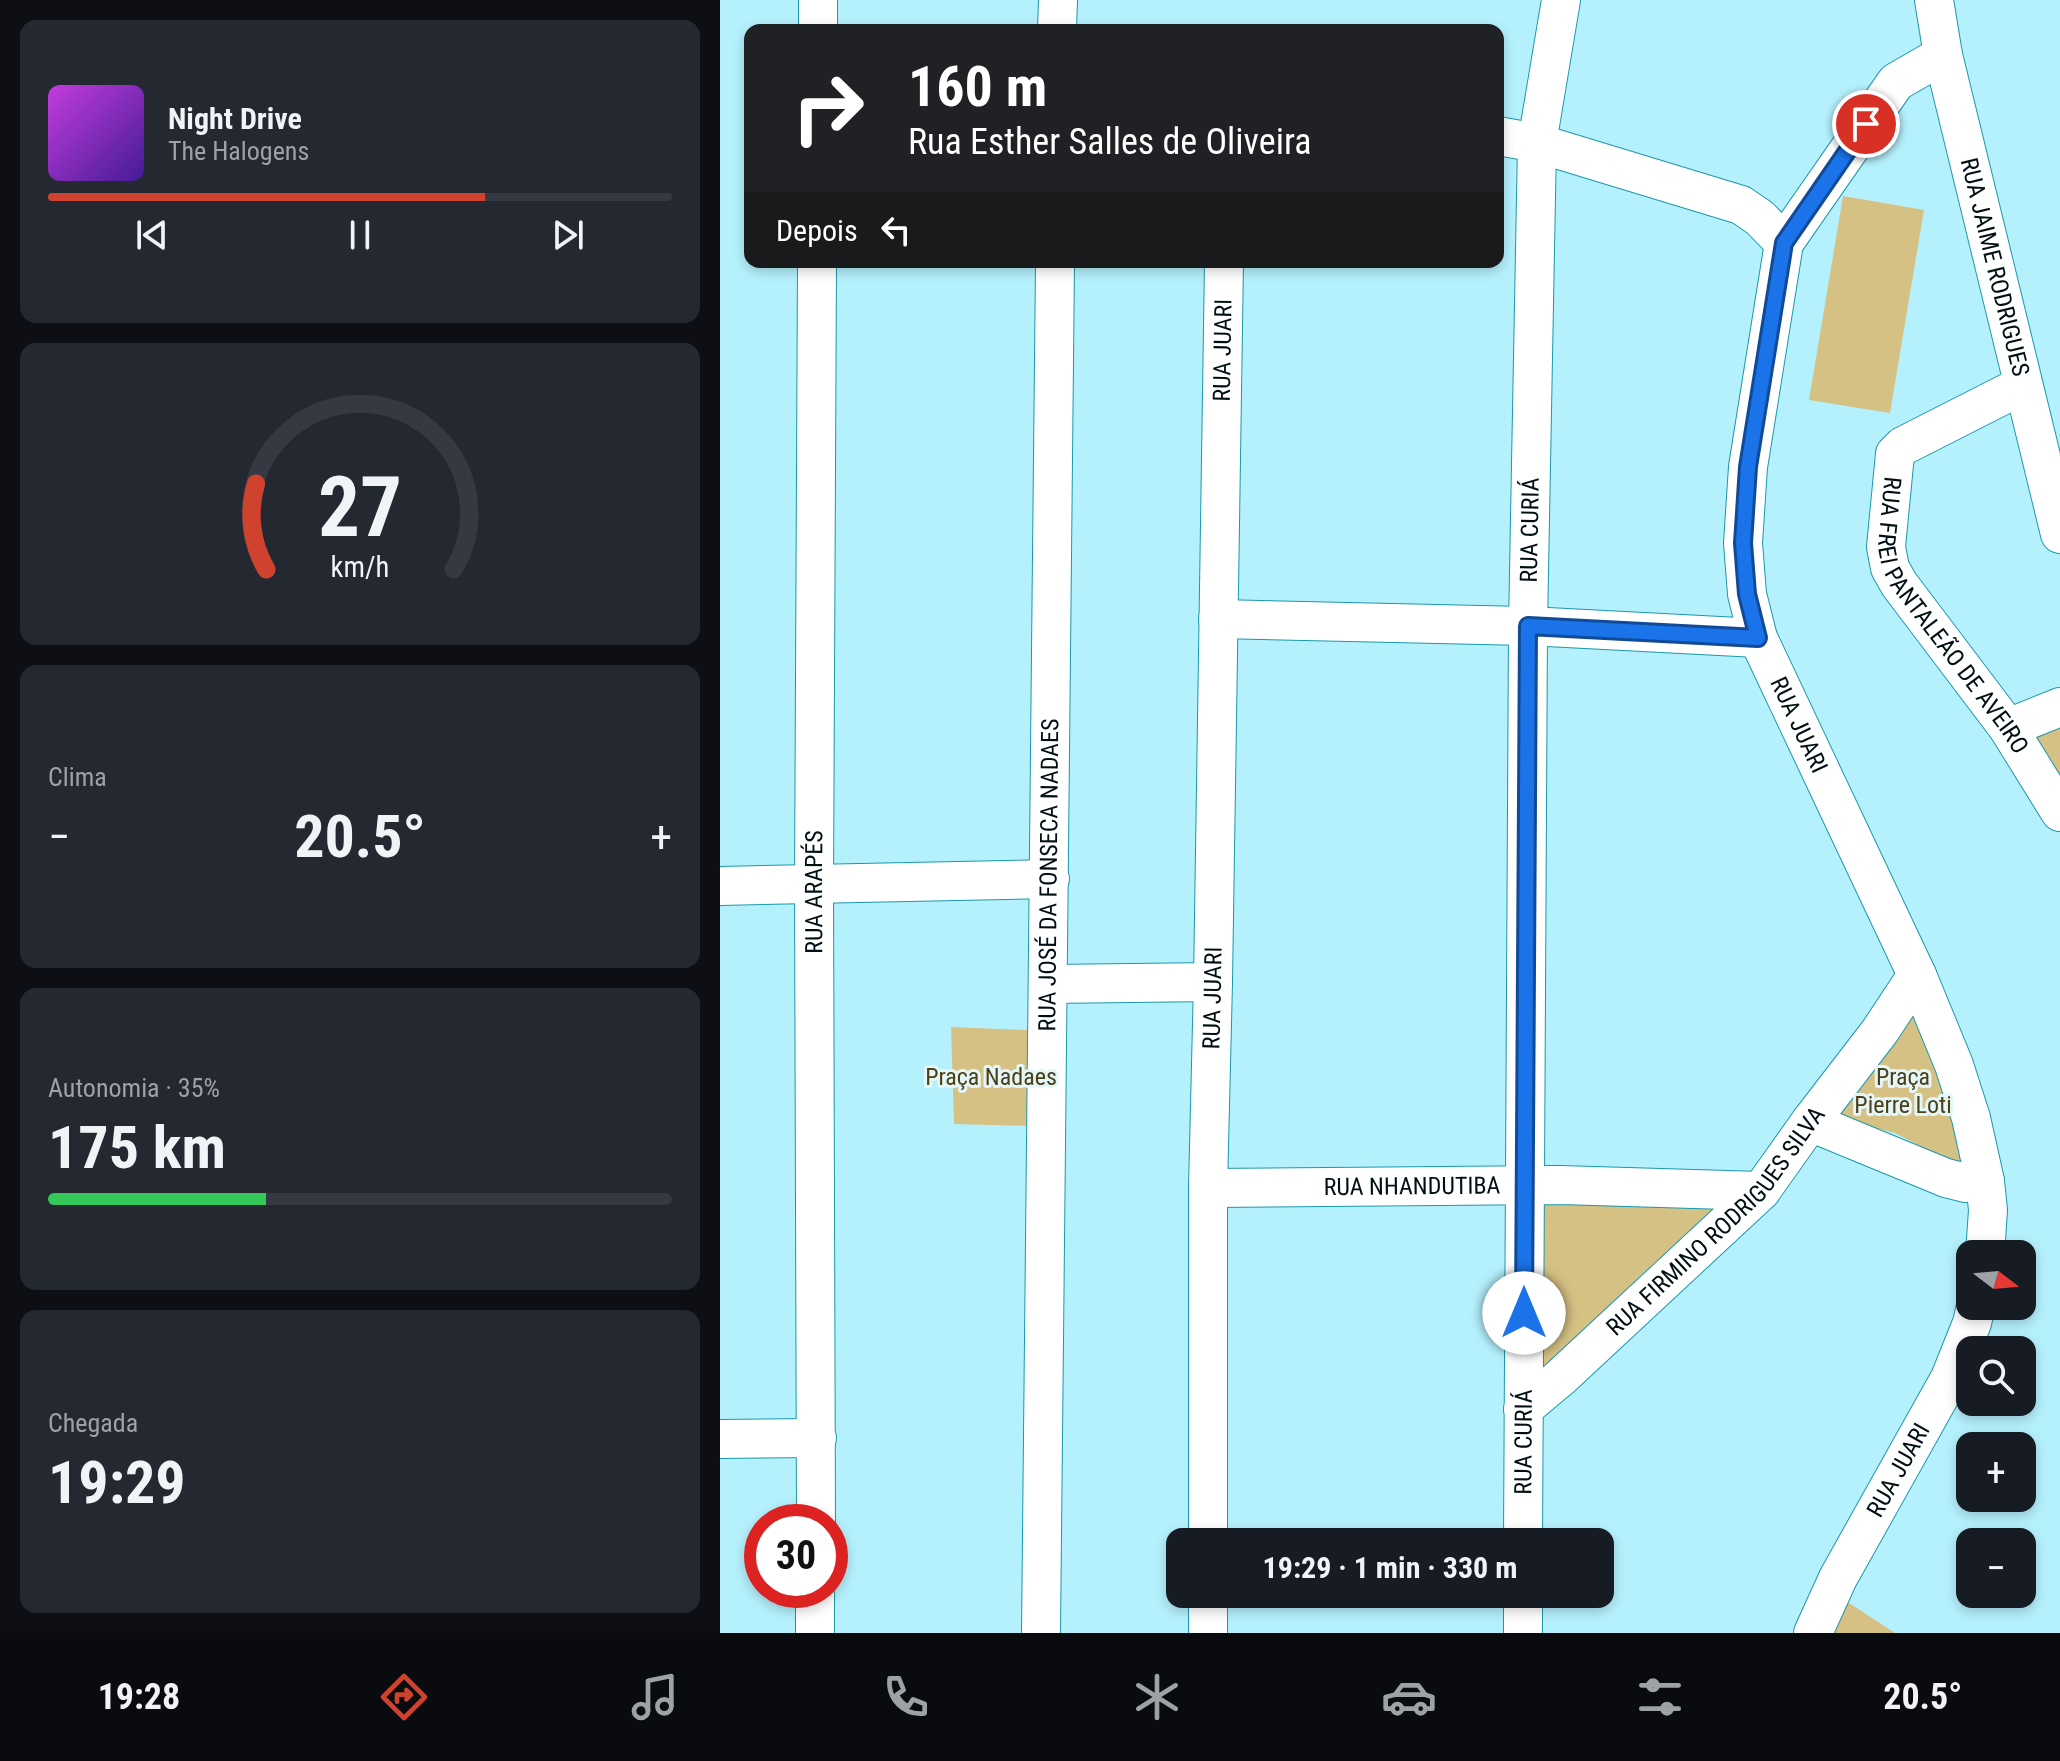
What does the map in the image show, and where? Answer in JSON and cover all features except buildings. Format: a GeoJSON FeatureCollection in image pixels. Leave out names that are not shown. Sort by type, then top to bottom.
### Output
{"type":"FeatureCollection","features":[{"type":"Feature","properties":{"kind":"street"},"geometry":{"type":"LineString","coordinates":[[818,0],[818,24]]}},
{"type":"Feature","properties":{"kind":"street"},"geometry":{"type":"LineString","coordinates":[[1057,24],[1058,0]]}},
{"type":"Feature","properties":{"kind":"street","name":"RUA CURIÁ"},"geometry":{"type":"LineString","coordinates":[[1523,1528],[1528,626],[1537,143],[1561,0]]}},
{"type":"Feature","properties":{"kind":"street","name":"RUA JAIME RODRIGUES"},"geometry":{"type":"LineString","coordinates":[[1934,0],[1943,55],[2060,534]]}},
{"type":"Feature","properties":{"kind":"street"},"geometry":{"type":"LineString","coordinates":[[1504,137],[1537,143],[1741,205],[1760,218],[1784,243],[1896,82],[1943,55]]}},
{"type":"Feature","properties":{"kind":"street","name":"RUA JUARI"},"geometry":{"type":"LineString","coordinates":[[1784,243],[1747,482],[1743,543],[1747,594],[1758,638],[1917,975],[1954,1065],[1971,1118],[1985,1181],[1988,1210],[1986,1240]]}},
{"type":"Feature","properties":{"kind":"street","name":"RUA ARAPÉS"},"geometry":{"type":"LineString","coordinates":[[816,1504],[814,885],[817,268]]}},
{"type":"Feature","properties":{"kind":"street","name":"RUA JOSÉ DA FONSECA NADAES"},"geometry":{"type":"LineString","coordinates":[[1041,1633],[1055,268]]}},
{"type":"Feature","properties":{"kind":"street","name":"RUA JUARI"},"geometry":{"type":"LineString","coordinates":[[1208,1528],[1208,1188],[1224,268]]}},
{"type":"Feature","properties":{"kind":"street","name":"RUA FREI PANTALEÃO DE AVEIRO"},"geometry":{"type":"LineString","coordinates":[[2023,385],[1903,446],[1895,454],[1886,547],[1890,568],[1899,584],[2008,728],[2060,812]]}},
{"type":"Feature","properties":{"kind":"street"},"geometry":{"type":"LineString","coordinates":[[1218,619],[1528,626],[1758,638]]}},
{"type":"Feature","properties":{"kind":"street"},"geometry":{"type":"LineString","coordinates":[[2008,728],[2060,707]]}},
{"type":"Feature","properties":{"kind":"street"},"geometry":{"type":"LineString","coordinates":[[720,886],[1050,879]]}},
{"type":"Feature","properties":{"kind":"street","name":"RUA FIRMINO RODRIGUES SILVA"},"geometry":{"type":"LineString","coordinates":[[1523,1409],[1761,1191],[1880,1031],[1917,975]]}},
{"type":"Feature","properties":{"kind":"street"},"geometry":{"type":"LineString","coordinates":[[1049,984],[1213,982]]}},
{"type":"Feature","properties":{"kind":"street"},"geometry":{"type":"LineString","coordinates":[[1810,1122],[1946,1178],[1966,1183],[1985,1181]]}},
{"type":"Feature","properties":{"kind":"street","name":"RUA NHANDUTIBA"},"geometry":{"type":"LineString","coordinates":[[1208,1188],[1560,1185],[1761,1191]]}},
{"type":"Feature","properties":{"kind":"street","name":"RUA JUARI"},"geometry":{"type":"LineString","coordinates":[[1813,1633],[1838,1578],[1950,1378],[1973,1320]]}},
{"type":"Feature","properties":{"kind":"street"},"geometry":{"type":"LineString","coordinates":[[720,1439],[817,1438]]}},
{"type":"Feature","properties":{"kind":"street"},"geometry":{"type":"LineString","coordinates":[[815,1608],[815,1633]]}},
{"type":"Feature","properties":{"kind":"street"},"geometry":{"type":"LineString","coordinates":[[1208,1608],[1208,1633]]}},
{"type":"Feature","properties":{"kind":"street"},"geometry":{"type":"LineString","coordinates":[[1523,1608],[1523,1633]]}},
{"type":"Feature","properties":{"kind":"green space"},"geometry":{"type":"Polygon","coordinates":[[[1843,196],[1924,210],[1890,413],[1809,400],[1843,196]]]}},
{"type":"Feature","properties":{"kind":"green space"},"geometry":{"type":"Polygon","coordinates":[[[2060,720],[2060,784],[2028,732],[2060,720]]]}},
{"type":"Feature","properties":{"kind":"green space","name":"Praça Pierre Loti"},"geometry":{"type":"Polygon","coordinates":[[[1913,997],[1969,1171],[1895,1133],[1825,1116],[1913,997]]]}},
{"type":"Feature","properties":{"kind":"green space","name":"Praça Nadaes"},"geometry":{"type":"Polygon","coordinates":[[[951,1027],[1027,1030],[1032,1126],[954,1124],[951,1027]]]}},
{"type":"Feature","properties":{"kind":"green space"},"geometry":{"type":"Polygon","coordinates":[[[1535,1199],[1735,1205],[1536,1384],[1535,1199]]]}},
{"type":"Feature","properties":{"kind":"green space"},"geometry":{"type":"Polygon","coordinates":[[[1846,1601],[1895,1633],[1833,1633],[1846,1601]]]}},
{"type":"Feature","properties":{"kind":"route"},"geometry":{"type":"LineString","coordinates":[[1524,1313],[1528,626],[1758,638],[1747,594],[1743,543],[1748,467],[1784,243],[1866,124]]}}]}
